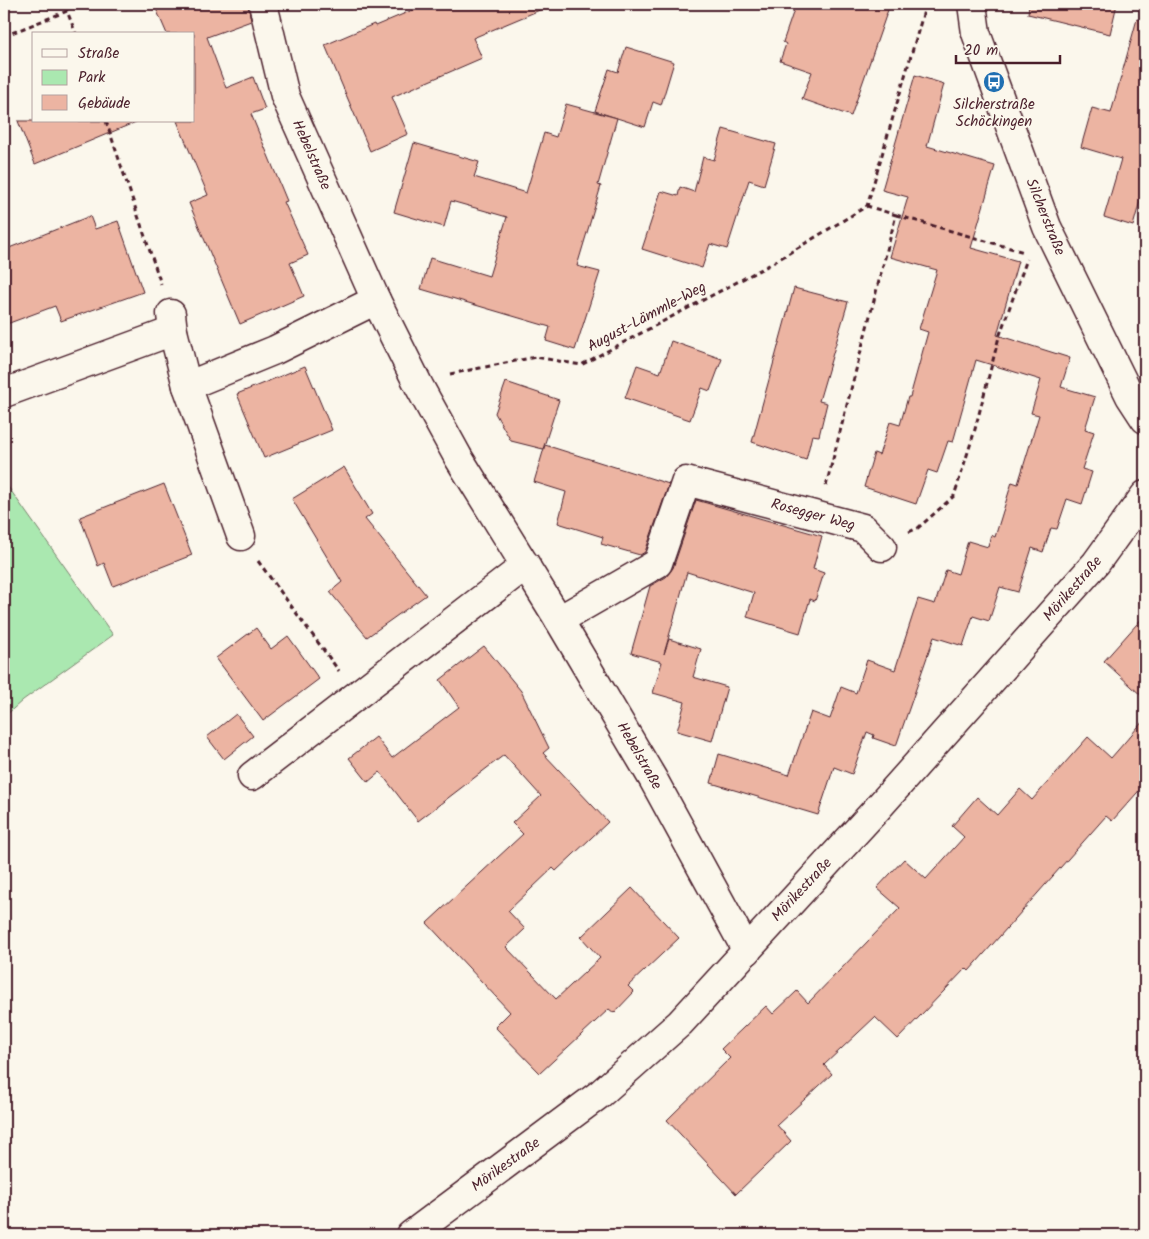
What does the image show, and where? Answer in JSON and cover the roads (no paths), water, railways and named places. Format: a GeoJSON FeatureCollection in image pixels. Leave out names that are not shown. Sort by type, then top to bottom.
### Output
{"type":"FeatureCollection","features":[{"type":"Feature","properties":{"kind":"street","name":"Hebelstraße"},"geometry":{"type":"LineString","coordinates":[[263,4],[285,96],[376,300],[419,386],[458,456],[526,565],[654,779],[747,950]]}},
{"type":"Feature","properties":{"kind":"street","name":"Silcherstraße"},"geometry":{"type":"LineString","coordinates":[[972,4],[976,34],[1047,228],[1130,396],[1145,419]]}},
{"type":"Feature","properties":{"kind":"street"},"geometry":{"type":"LineString","coordinates":[[187,386],[275,350],[376,300]]}},
{"type":"Feature","properties":{"kind":"street"},"geometry":{"type":"LineString","coordinates":[[4,393],[172,323],[187,386],[240,536]]}},
{"type":"Feature","properties":{"kind":"street","name":"Rosegger Weg"},"geometry":{"type":"LineString","coordinates":[[559,620],[658,563],[686,481],[863,528],[882,547]]}},
{"type":"Feature","properties":{"kind":"street","name":"Mörikestraße"},"geometry":{"type":"LineString","coordinates":[[410,1235],[600,1094],[680,1022],[876,810],[1096,563],[1145,495]]}},
{"type":"Feature","properties":{"kind":"street"},"geometry":{"type":"LineString","coordinates":[[252,776],[526,565]]}},
{"type":"Feature","properties":{"kind":"place","name":"Silcherstraße Schöckingen"},"geometry":{"type":"Point","coordinates":[994,82]}}]}
